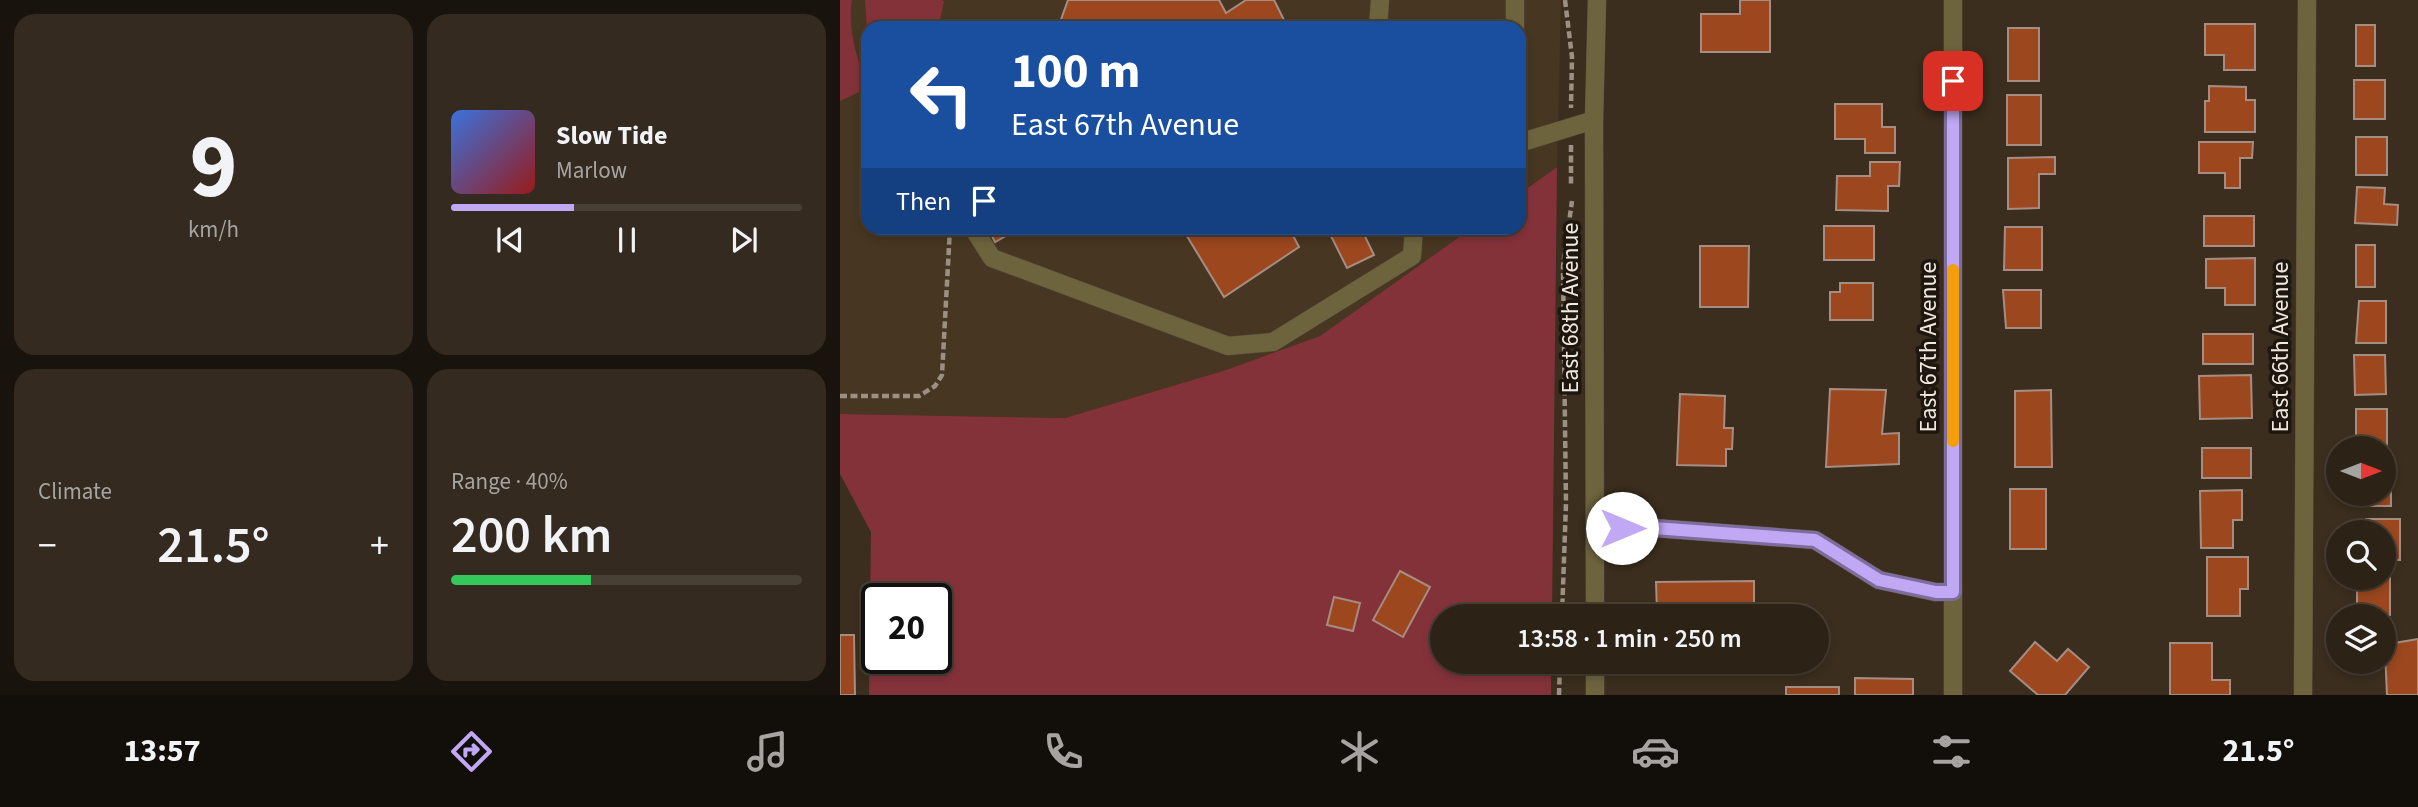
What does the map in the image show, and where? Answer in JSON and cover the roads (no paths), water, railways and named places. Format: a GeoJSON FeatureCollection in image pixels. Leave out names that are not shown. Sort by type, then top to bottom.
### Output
{"type":"FeatureCollection","features":[{"type":"Feature","properties":{"kind":"street"},"geometry":{"type":"LineString","coordinates":[[1378,21],[1380,0]]}},
{"type":"Feature","properties":{"kind":"street"},"geometry":{"type":"LineString","coordinates":[[1515,0],[1515,21]]}},
{"type":"Feature","properties":{"kind":"street","name":"East 68th Avenue"},"geometry":{"type":"LineString","coordinates":[[1595,604],[1594,120],[1597,0]]}},
{"type":"Feature","properties":{"kind":"street","name":"East 67th Avenue"},"geometry":{"type":"LineString","coordinates":[[1953,0],[1953,695]]}},
{"type":"Feature","properties":{"kind":"street","name":"East 66th Avenue"},"geometry":{"type":"LineString","coordinates":[[2303,695],[2306,0]]}},
{"type":"Feature","properties":{"kind":"street"},"geometry":{"type":"LineString","coordinates":[[1526,141],[1594,120]]}},
{"type":"Feature","properties":{"kind":"street"},"geometry":{"type":"LineString","coordinates":[[977,235],[992,258],[1228,346],[1273,342],[1412,256],[1413,235]]}},
{"type":"Feature","properties":{"kind":"street"},"geometry":{"type":"LineString","coordinates":[[1595,528],[1654,528],[1815,540],[1879,580],[1936,592],[1953,592]]}},
{"type":"Feature","properties":{"kind":"street"},"geometry":{"type":"LineString","coordinates":[[1595,674],[1595,695]]}}]}
